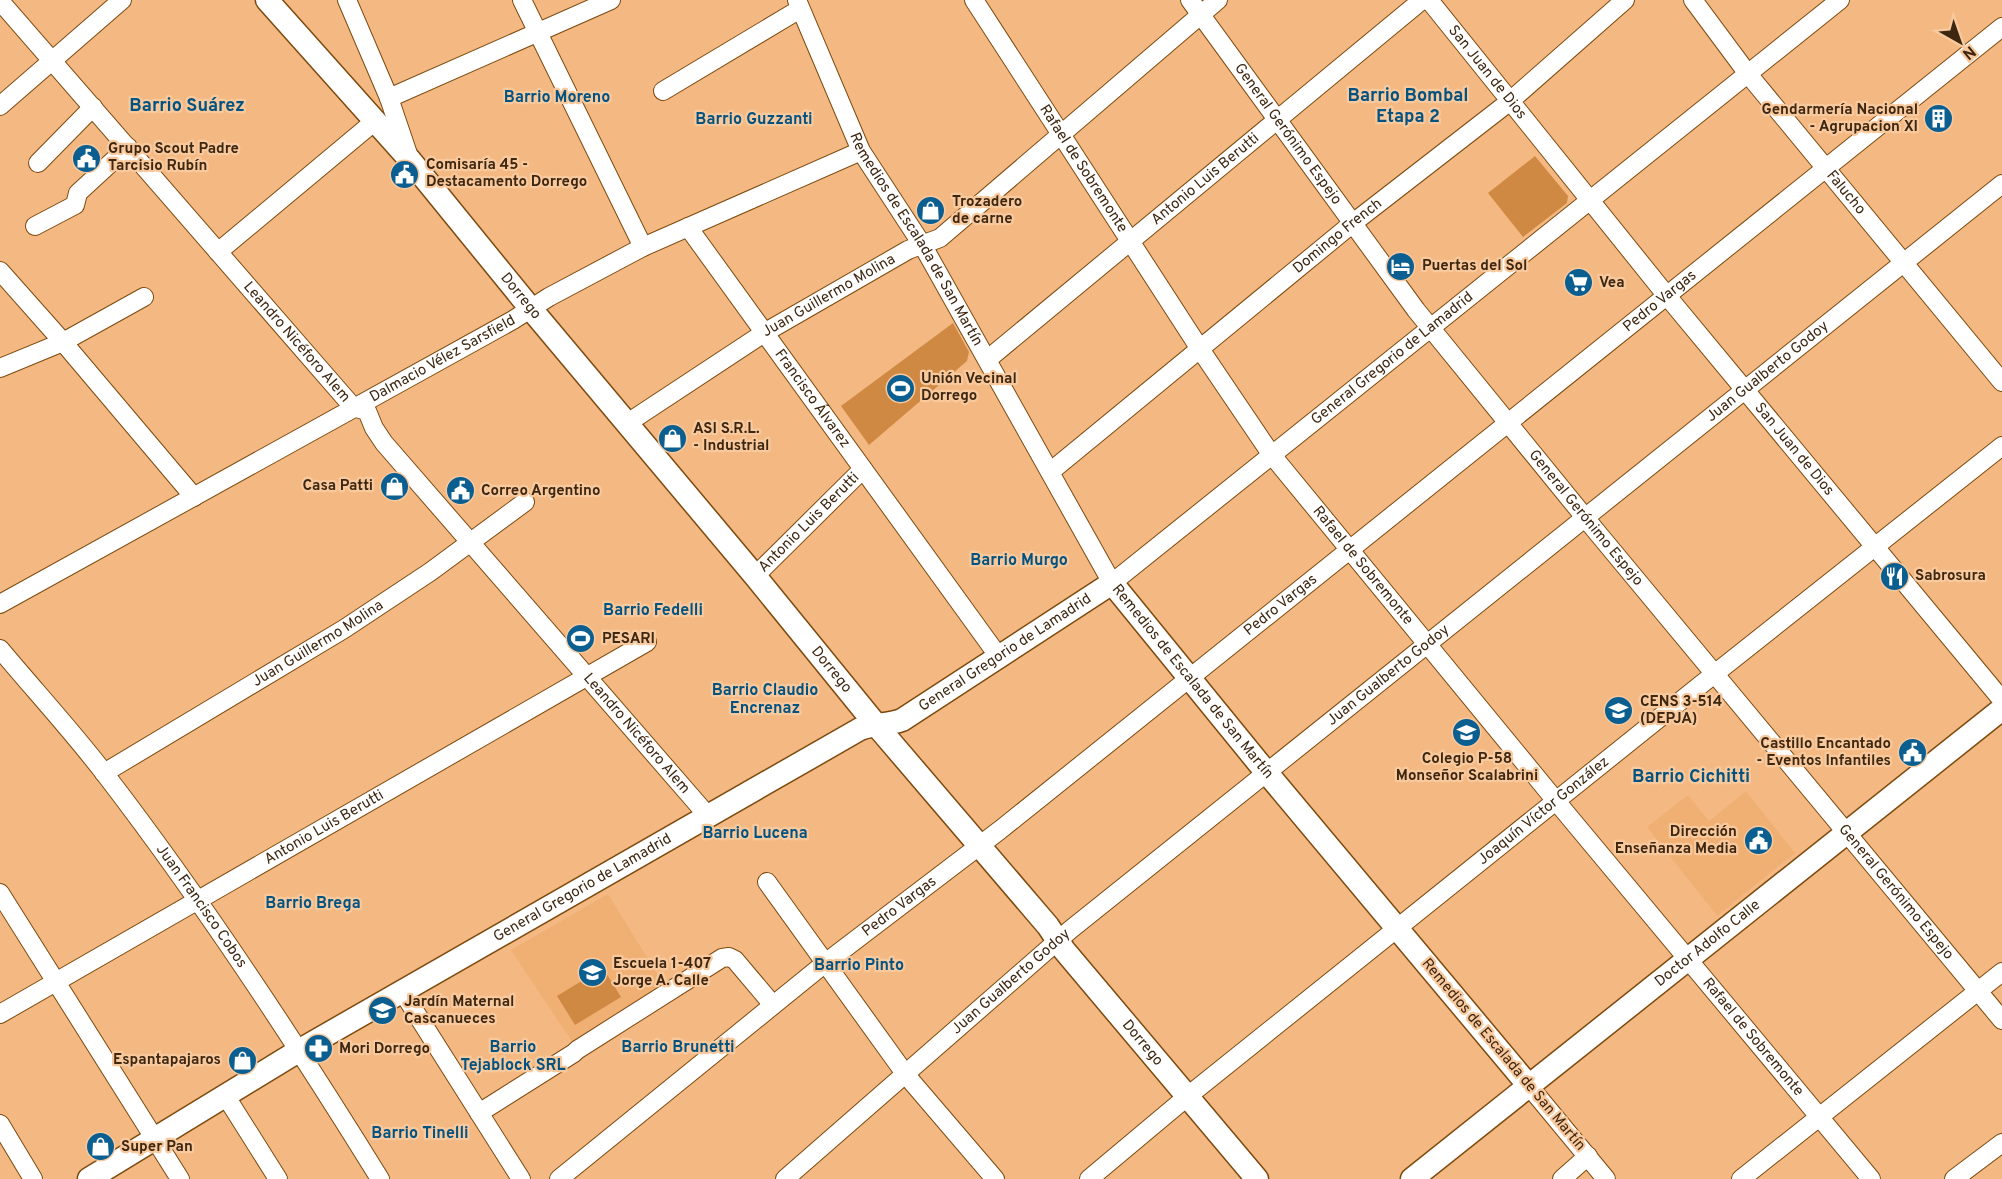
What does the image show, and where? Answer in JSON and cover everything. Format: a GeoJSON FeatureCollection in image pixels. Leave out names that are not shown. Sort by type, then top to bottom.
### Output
{"type":"FeatureCollection","features":[{"type":"Feature","properties":{"kind":"main road","name":"Dorrego"},"geometry":{"type":"LineString","coordinates":[[267,0],[409,159],[877,726],[1048,926],[1058,941],[1257,1179]]}},
{"type":"Feature","properties":{"kind":"main road","name":"General Gregorio de Lamadrid"},"geometry":{"type":"LineString","coordinates":[[88,1179],[300,1050],[860,729],[902,720],[1112,583]]}},
{"type":"Feature","properties":{"kind":"main road","name":"Remedios de Escalada de San Martín"},"geometry":{"type":"LineString","coordinates":[[1112,583],[1266,773],[1529,1086]]}},
{"type":"Feature","properties":{"kind":"main road","name":"Doctor Adolfo Calle"},"geometry":{"type":"LineString","coordinates":[[1413,1179],[2002,709]]}},
{"type":"Feature","properties":{"kind":"street"},"geometry":{"type":"LineString","coordinates":[[0,106],[122,0]]}},
{"type":"Feature","properties":{"kind":"street","name":"Dorrego"},"geometry":{"type":"LineString","coordinates":[[347,0],[389,98],[409,159]]}},
{"type":"Feature","properties":{"kind":"street"},"geometry":{"type":"LineString","coordinates":[[522,0],[643,247]]}},
{"type":"Feature","properties":{"kind":"street"},"geometry":{"type":"LineString","coordinates":[[389,98],[611,0]]}},
{"type":"Feature","properties":{"kind":"street","name":"Rafael de Sobremonte"},"geometry":{"type":"LineString","coordinates":[[974,0],[1200,349],[1271,454],[1871,1179]]}},
{"type":"Feature","properties":{"kind":"street","name":"Juan Guillermo Molina"},"geometry":{"type":"LineString","coordinates":[[626,424],[764,333],[908,250],[940,238],[1061,135],[1196,7],[1218,0]]}},
{"type":"Feature","properties":{"kind":"street","name":"Antonio Luis Berutti"},"geometry":{"type":"LineString","coordinates":[[988,359],[1422,0]]}},
{"type":"Feature","properties":{"kind":"street","name":"San Juan de Dios"},"geometry":{"type":"LineString","coordinates":[[1429,0],[1667,296],[2002,700]]}},
{"type":"Feature","properties":{"kind":"street","name":"Domingo French"},"geometry":{"type":"LineString","coordinates":[[1050,472],[1353,224],[1509,102],[1625,0]]}},
{"type":"Feature","properties":{"kind":"street","name":"Falucho"},"geometry":{"type":"LineString","coordinates":[[1693,0],[1748,74],[2002,382]]}},
{"type":"Feature","properties":{"kind":"street","name":"General Gregorio de Lamadrid"},"geometry":{"type":"LineString","coordinates":[[1112,583],[1840,0]]}},
{"type":"Feature","properties":{"kind":"street","name":"Leandro Nicéforo Alem"},"geometry":{"type":"LineString","coordinates":[[0,1],[353,408],[367,411],[384,444],[708,816]]}},
{"type":"Feature","properties":{"kind":"street"},"geometry":{"type":"LineString","coordinates":[[663,91],[798,5]]}},
{"type":"Feature","properties":{"kind":"street","name":"Remedios de Escalada de San Martín"},"geometry":{"type":"LineString","coordinates":[[798,5],[861,151],[923,246],[1112,583]]}},
{"type":"Feature","properties":{"kind":"street","name":"General Gerónimo Espejo"},"geometry":{"type":"LineString","coordinates":[[1196,7],[1430,328],[2002,1020]]}},
{"type":"Feature","properties":{"kind":"street","name":"Pedro Vargas"},"geometry":{"type":"LineString","coordinates":[[559,1179],[772,1005],[979,846],[2002,27]]}},
{"type":"Feature","properties":{"kind":"street"},"geometry":{"type":"LineString","coordinates":[[38,163],[93,107]]}},
{"type":"Feature","properties":{"kind":"street"},"geometry":{"type":"LineString","coordinates":[[219,252],[375,121]]}},
{"type":"Feature","properties":{"kind":"street"},"geometry":{"type":"LineString","coordinates":[[35,226],[75,205],[78,193],[128,147]]}},
{"type":"Feature","properties":{"kind":"street","name":"Dalmacio Vélez Sarsfield"},"geometry":{"type":"LineString","coordinates":[[0,604],[643,247],[861,151]]}},
{"type":"Feature","properties":{"kind":"street","name":"Juan Gualberto Godoy"},"geometry":{"type":"LineString","coordinates":[[784,1179],[1058,941],[2002,184]]}},
{"type":"Feature","properties":{"kind":"street","name":"Francisco Álvarez"},"geometry":{"type":"LineString","coordinates":[[688,227],[999,657]]}},
{"type":"Feature","properties":{"kind":"street"},"geometry":{"type":"LineString","coordinates":[[0,272],[63,342],[194,497]]}},
{"type":"Feature","properties":{"kind":"street"},"geometry":{"type":"LineString","coordinates":[[0,368],[63,342],[144,297]]}},
{"type":"Feature","properties":{"kind":"street","name":"Joaquín Víctor González"},"geometry":{"type":"LineString","coordinates":[[1089,1179],[1397,928],[2002,446]]}},
{"type":"Feature","properties":{"kind":"street","name":"Antonio Luis Berutti"},"geometry":{"type":"LineString","coordinates":[[755,576],[863,469]]}},
{"type":"Feature","properties":{"kind":"street","name":"Juan Guillermo Molina"},"geometry":{"type":"LineString","coordinates":[[104,773],[344,629],[471,543],[525,502]]}},
{"type":"Feature","properties":{"kind":"street","name":"Antonio Luis Berutti"},"geometry":{"type":"LineString","coordinates":[[0,1014],[647,642]]}},
{"type":"Feature","properties":{"kind":"street","name":"Juan Francisco Cobos"},"geometry":{"type":"LineString","coordinates":[[0,650],[104,773],[198,899],[300,1050],[381,1179]]}},
{"type":"Feature","properties":{"kind":"street"},"geometry":{"type":"LineString","coordinates":[[767,882],[906,1075],[995,1179]]}},
{"type":"Feature","properties":{"kind":"street"},"geometry":{"type":"LineString","coordinates":[[0,893],[180,1179]]}},
{"type":"Feature","properties":{"kind":"street"},"geometry":{"type":"LineString","coordinates":[[479,1113],[722,958],[729,957],[735,960],[772,1005]]}},
{"type":"Feature","properties":{"kind":"street"},"geometry":{"type":"LineString","coordinates":[[1741,1179],[2002,972]]}},
{"type":"Feature","properties":{"kind":"street"},"geometry":{"type":"LineString","coordinates":[[402,992],[521,1179]]}},
{"type":"Feature","properties":{"kind":"street","name":"Remedios de Escalada de San Martín"},"geometry":{"type":"LineString","coordinates":[[1529,1086],[1606,1179]]}},
{"type":"Feature","properties":{"kind":"street"},"geometry":{"type":"LineString","coordinates":[[225,1095],[279,1179]]}},
{"type":"Feature","properties":{"kind":"street"},"geometry":{"type":"LineString","coordinates":[[0,1124],[33,1179]]}},
{"type":"Feature","properties":{"kind":"street"},"geometry":{"type":"LineString","coordinates":[[1954,1179],[2002,1143]]}},
{"type":"Feature","properties":{"kind":"street"},"geometry":{"type":"LineString","coordinates":[[1562,1179],[1588,1156]]}},
{"type":"Feature","properties":{"kind":"shaded area"},"geometry":{"type":"Polygon","coordinates":[[[1535,156],[1568,196],[1567,203],[1523,237],[1488,193],[1535,156]]]}},
{"type":"Feature","properties":{"kind":"shaded area","name":"Unión Vecinal Dorrego"},"geometry":{"type":"Polygon","coordinates":[[[953,323],[969,352],[967,361],[869,445],[841,406],[953,323]]]}},
{"type":"Feature","properties":{"kind":"shaded area"},"geometry":{"type":"Polygon","coordinates":[[[1746,791],[1795,853],[1717,916],[1647,827],[1688,795],[1709,821],[1746,791]]]}},
{"type":"Feature","properties":{"kind":"shaded area","name":"Escuela 1-407 Jorge A. Calle"},"geometry":{"type":"Polygon","coordinates":[[[608,894],[664,985],[573,1043],[511,950],[608,894]]]}},
{"type":"Feature","properties":{"kind":"shaded area"},"geometry":{"type":"Polygon","coordinates":[[[603,968],[621,997],[575,1025],[557,996],[603,968]]]}},
{"type":"Feature","properties":{"kind":"place","name":"Gendarmería Nacional - Agrupacion XI"},"geometry":{"type":"Point","coordinates":[1939,119]}},
{"type":"Feature","properties":{"kind":"place","name":"Grupo Scout Padre Tarcisio Rubín"},"geometry":{"type":"Point","coordinates":[87,158]}},
{"type":"Feature","properties":{"kind":"place","name":"Comisaría 45 - Destacamento Dorrego"},"geometry":{"type":"Point","coordinates":[405,174]}},
{"type":"Feature","properties":{"kind":"place","name":"Trozadero de carne"},"geometry":{"type":"Point","coordinates":[931,211]}},
{"type":"Feature","properties":{"kind":"place","name":"Puertas del Sol"},"geometry":{"type":"Point","coordinates":[1401,266]}},
{"type":"Feature","properties":{"kind":"place","name":"Vea"},"geometry":{"type":"Point","coordinates":[1578,283]}},
{"type":"Feature","properties":{"kind":"place","name":"Unión Vecinal Dorrego"},"geometry":{"type":"Point","coordinates":[900,388]}},
{"type":"Feature","properties":{"kind":"place","name":"ASI S.R.L. - Industrial"},"geometry":{"type":"Point","coordinates":[672,438]}},
{"type":"Feature","properties":{"kind":"place","name":"Casa Patti"},"geometry":{"type":"Point","coordinates":[394,486]}},
{"type":"Feature","properties":{"kind":"place","name":"Correo Argentino"},"geometry":{"type":"Point","coordinates":[460,491]}},
{"type":"Feature","properties":{"kind":"place","name":"Sabrosura"},"geometry":{"type":"Point","coordinates":[1894,576]}},
{"type":"Feature","properties":{"kind":"place","name":"PESARI"},"geometry":{"type":"Point","coordinates":[581,639]}},
{"type":"Feature","properties":{"kind":"place","name":"CENS 3-514 (DEPJA)"},"geometry":{"type":"Point","coordinates":[1619,711]}},
{"type":"Feature","properties":{"kind":"place","name":"Colegio P-58 Monseñor Scalabrini"},"geometry":{"type":"Point","coordinates":[1467,732]}},
{"type":"Feature","properties":{"kind":"place","name":"Castillo Encantado - Eventos Infantiles"},"geometry":{"type":"Point","coordinates":[1912,753]}},
{"type":"Feature","properties":{"kind":"place","name":"Dirección Enseñanza Media"},"geometry":{"type":"Point","coordinates":[1758,841]}},
{"type":"Feature","properties":{"kind":"place","name":"Escuela 1-407 Jorge A. Calle"},"geometry":{"type":"Point","coordinates":[592,973]}},
{"type":"Feature","properties":{"kind":"place","name":"Jardín Maternal Cascanueces"},"geometry":{"type":"Point","coordinates":[383,1011]}},
{"type":"Feature","properties":{"kind":"place","name":"Mori Dorrego"},"geometry":{"type":"Point","coordinates":[318,1049]}},
{"type":"Feature","properties":{"kind":"place","name":"Espantapajaros"},"geometry":{"type":"Point","coordinates":[242,1060]}},
{"type":"Feature","properties":{"kind":"place","name":"Super Pan"},"geometry":{"type":"Point","coordinates":[100,1147]}},
{"type":"Feature","properties":{"kind":"district","name":"Barrio Moreno"},"geometry":{"type":"Point","coordinates":[557,98]}},
{"type":"Feature","properties":{"kind":"district","name":"Barrio Suárez"},"geometry":{"type":"Point","coordinates":[187,106]}},
{"type":"Feature","properties":{"kind":"district","name":"Barrio Bombal Etapa 2"},"geometry":{"type":"Point","coordinates":[1408,106]}},
{"type":"Feature","properties":{"kind":"district","name":"Barrio Guzzanti"},"geometry":{"type":"Point","coordinates":[754,120]}},
{"type":"Feature","properties":{"kind":"district","name":"Barrio Murgo"},"geometry":{"type":"Point","coordinates":[1019,561]}},
{"type":"Feature","properties":{"kind":"district","name":"Barrio Fedelli"},"geometry":{"type":"Point","coordinates":[653,611]}},
{"type":"Feature","properties":{"kind":"district","name":"Barrio Claudio Encrenaz"},"geometry":{"type":"Point","coordinates":[765,700]}},
{"type":"Feature","properties":{"kind":"district","name":"Barrio Cichitti"},"geometry":{"type":"Point","coordinates":[1691,777]}},
{"type":"Feature","properties":{"kind":"district","name":"Barrio Lucena"},"geometry":{"type":"Point","coordinates":[755,834]}},
{"type":"Feature","properties":{"kind":"district","name":"Barrio Brega"},"geometry":{"type":"Point","coordinates":[313,904]}},
{"type":"Feature","properties":{"kind":"district","name":"Barrio Pinto"},"geometry":{"type":"Point","coordinates":[859,966]}},
{"type":"Feature","properties":{"kind":"district","name":"Barrio Brunetti"},"geometry":{"type":"Point","coordinates":[678,1048]}},
{"type":"Feature","properties":{"kind":"district","name":"Barrio Tejablock SRL"},"geometry":{"type":"Point","coordinates":[513,1057]}},
{"type":"Feature","properties":{"kind":"district","name":"Barrio Tinelli"},"geometry":{"type":"Point","coordinates":[420,1134]}}]}
